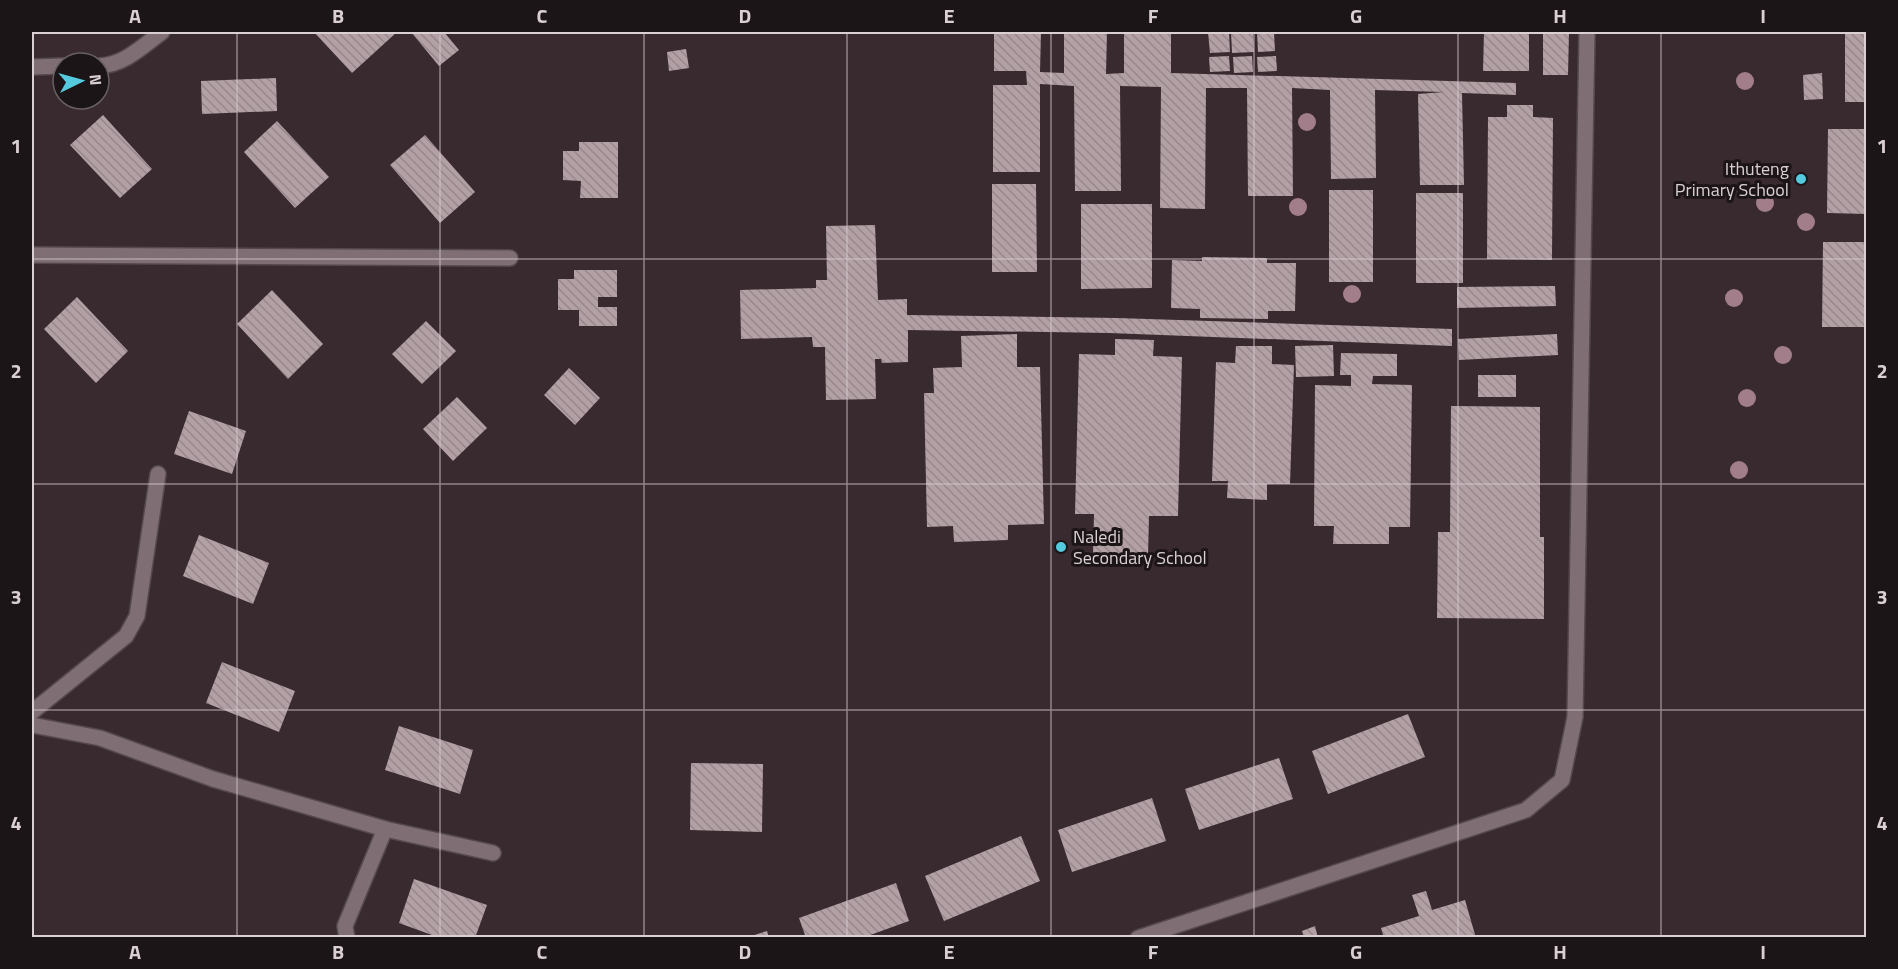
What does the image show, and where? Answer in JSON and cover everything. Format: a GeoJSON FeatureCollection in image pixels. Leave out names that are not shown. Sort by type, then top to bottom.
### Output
{"type":"FeatureCollection","features":[{"type":"Feature","properties":{"kind":"street"},"geometry":{"type":"LineString","coordinates":[[111,63],[136,52],[162,32]]}},
{"type":"Feature","properties":{"kind":"street"},"geometry":{"type":"LineString","coordinates":[[1138,938],[1526,810],[1562,780],[1575,717],[1587,32]]}},
{"type":"Feature","properties":{"kind":"street"},"geometry":{"type":"LineString","coordinates":[[32,67],[51,66]]}},
{"type":"Feature","properties":{"kind":"street"},"geometry":{"type":"LineString","coordinates":[[32,255],[510,258]]}},
{"type":"Feature","properties":{"kind":"street"},"geometry":{"type":"LineString","coordinates":[[32,712],[126,636],[137,616],[158,474]]}},
{"type":"Feature","properties":{"kind":"street"},"geometry":{"type":"LineString","coordinates":[[32,725],[100,738],[213,779],[385,829],[493,853]]}},
{"type":"Feature","properties":{"kind":"street"},"geometry":{"type":"LineString","coordinates":[[347,938],[345,926],[385,829]]}},
{"type":"Feature","properties":{"kind":"building"},"geometry":{"type":"Polygon","coordinates":[[[314,32],[397,32],[352,73],[314,32]]]}},
{"type":"Feature","properties":{"kind":"building"},"geometry":{"type":"Polygon","coordinates":[[[411,32],[444,32],[459,50],[439,66],[411,32]]]}},
{"type":"Feature","properties":{"kind":"building"},"geometry":{"type":"Polygon","coordinates":[[[994,32],[1041,32],[1040,72],[1064,73],[1064,32],[1107,32],[1106,74],[1124,73],[1124,32],[1171,32],[1171,73],[1516,83],[1516,95],[1462,93],[1464,185],[1420,185],[1418,94],[1444,92],[1375,90],[1376,178],[1331,179],[1330,90],[1292,88],[1293,196],[1248,196],[1247,88],[1206,88],[1205,209],[1160,208],[1161,87],[1120,86],[1121,191],[1075,191],[1074,86],[1040,84],[1040,172],[993,172],[993,85],[1027,85],[1026,71],[994,71],[994,32]]]}},
{"type":"Feature","properties":{"kind":"building"},"geometry":{"type":"Polygon","coordinates":[[[1208,32],[1229,32],[1230,52],[1210,53],[1208,32]]]}},
{"type":"Feature","properties":{"kind":"building"},"geometry":{"type":"Polygon","coordinates":[[[1231,32],[1253,32],[1254,52],[1232,53],[1231,32]]]}},
{"type":"Feature","properties":{"kind":"building"},"geometry":{"type":"Polygon","coordinates":[[[1257,32],[1274,32],[1275,51],[1258,52],[1257,32]]]}},
{"type":"Feature","properties":{"kind":"building"},"geometry":{"type":"Polygon","coordinates":[[[1484,32],[1529,32],[1529,71],[1483,71],[1484,32]]]}},
{"type":"Feature","properties":{"kind":"building"},"geometry":{"type":"Polygon","coordinates":[[[1543,32],[1569,32],[1568,75],[1543,75],[1543,32]]]}},
{"type":"Feature","properties":{"kind":"building"},"geometry":{"type":"Polygon","coordinates":[[[1845,32],[1866,32],[1866,102],[1845,102],[1845,32]]]}},
{"type":"Feature","properties":{"kind":"building"},"geometry":{"type":"Polygon","coordinates":[[[686,49],[689,68],[669,71],[667,52],[686,49]]]}},
{"type":"Feature","properties":{"kind":"building"},"geometry":{"type":"Polygon","coordinates":[[[1229,56],[1230,71],[1210,72],[1209,57],[1229,56]]]}},
{"type":"Feature","properties":{"kind":"building"},"geometry":{"type":"Polygon","coordinates":[[[1252,56],[1253,72],[1234,73],[1233,57],[1252,56]]]}},
{"type":"Feature","properties":{"kind":"building"},"geometry":{"type":"Polygon","coordinates":[[[1276,56],[1277,71],[1258,72],[1257,57],[1276,56]]]}},
{"type":"Feature","properties":{"kind":"building"},"geometry":{"type":"Polygon","coordinates":[[[1822,73],[1823,99],[1804,100],[1803,75],[1822,73]]]}},
{"type":"Feature","properties":{"kind":"building"},"geometry":{"type":"Polygon","coordinates":[[[276,78],[277,111],[202,114],[201,81],[276,78]]]}},
{"type":"Feature","properties":{"kind":"building"},"geometry":{"type":"Polygon","coordinates":[[[1507,105],[1533,105],[1533,117],[1553,118],[1552,260],[1487,259],[1488,117],[1507,117],[1507,105]]]}},
{"type":"Feature","properties":{"kind":"building"},"geometry":{"type":"Polygon","coordinates":[[[103,115],[152,169],[120,198],[70,145],[103,115]]]}},
{"type":"Feature","properties":{"kind":"building"},"geometry":{"type":"Polygon","coordinates":[[[277,121],[329,177],[295,208],[244,152],[277,121]]]}},
{"type":"Feature","properties":{"kind":"building"},"geometry":{"type":"Polygon","coordinates":[[[1828,129],[1866,129],[1866,214],[1827,213],[1828,129]]]}},
{"type":"Feature","properties":{"kind":"building"},"geometry":{"type":"Polygon","coordinates":[[[425,135],[475,192],[440,223],[390,165],[425,135]]]}},
{"type":"Feature","properties":{"kind":"building"},"geometry":{"type":"Polygon","coordinates":[[[579,142],[618,142],[618,198],[580,198],[581,181],[563,180],[563,151],[579,151],[579,142]]]}},
{"type":"Feature","properties":{"kind":"building"},"geometry":{"type":"Polygon","coordinates":[[[992,184],[1036,184],[1037,272],[992,272],[992,184]]]}},
{"type":"Feature","properties":{"kind":"building"},"geometry":{"type":"Polygon","coordinates":[[[1329,190],[1373,190],[1373,282],[1329,282],[1329,190]]]}},
{"type":"Feature","properties":{"kind":"building"},"geometry":{"type":"Polygon","coordinates":[[[1416,193],[1463,193],[1463,283],[1416,283],[1416,193]]]}},
{"type":"Feature","properties":{"kind":"building"},"geometry":{"type":"Polygon","coordinates":[[[1081,204],[1152,204],[1152,288],[1081,289],[1081,204]]]}},
{"type":"Feature","properties":{"kind":"building"},"geometry":{"type":"Polygon","coordinates":[[[875,225],[878,300],[907,299],[907,315],[1117,318],[1452,329],[1452,346],[1109,333],[908,330],[908,362],[882,363],[881,359],[875,359],[876,399],[826,400],[825,347],[813,347],[812,337],[741,339],[740,290],[816,288],[816,280],[827,280],[826,226],[875,225]]]}},
{"type":"Feature","properties":{"kind":"building"},"geometry":{"type":"Polygon","coordinates":[[[1823,242],[1866,242],[1864,304],[1866,304],[1866,327],[1822,327],[1823,242]]]}},
{"type":"Feature","properties":{"kind":"building"},"geometry":{"type":"Polygon","coordinates":[[[1202,257],[1267,258],[1267,263],[1296,263],[1295,311],[1268,311],[1268,319],[1200,318],[1200,309],[1171,308],[1172,260],[1202,261],[1202,257]]]}},
{"type":"Feature","properties":{"kind":"building"},"geometry":{"type":"Polygon","coordinates":[[[574,270],[617,270],[617,297],[598,297],[598,307],[617,307],[617,326],[579,326],[579,310],[558,310],[558,279],[574,279],[574,270]]]}},
{"type":"Feature","properties":{"kind":"building"},"geometry":{"type":"Polygon","coordinates":[[[1555,286],[1556,306],[1457,308],[1457,287],[1555,286]]]}},
{"type":"Feature","properties":{"kind":"building"},"geometry":{"type":"Polygon","coordinates":[[[272,290],[323,344],[288,379],[237,324],[272,290]]]}},
{"type":"Feature","properties":{"kind":"building"},"geometry":{"type":"Polygon","coordinates":[[[77,297],[128,351],[96,383],[44,329],[77,297]]]}},
{"type":"Feature","properties":{"kind":"building"},"geometry":{"type":"Polygon","coordinates":[[[426,321],[456,351],[422,384],[392,354],[426,321]]]}},
{"type":"Feature","properties":{"kind":"building"},"geometry":{"type":"Polygon","coordinates":[[[1017,334],[1017,367],[1040,367],[1044,524],[1008,525],[1008,540],[954,542],[953,526],[927,527],[924,393],[934,393],[933,368],[962,367],[961,336],[1017,334]]]}},
{"type":"Feature","properties":{"kind":"building"},"geometry":{"type":"Polygon","coordinates":[[[1557,334],[1558,355],[1459,360],[1458,339],[1557,334]]]}},
{"type":"Feature","properties":{"kind":"building"},"geometry":{"type":"Polygon","coordinates":[[[1115,339],[1154,340],[1153,356],[1182,357],[1178,516],[1149,516],[1148,557],[1093,556],[1094,514],[1075,514],[1079,354],[1115,355],[1115,339]]]}},
{"type":"Feature","properties":{"kind":"building"},"geometry":{"type":"Polygon","coordinates":[[[1333,345],[1334,376],[1296,377],[1295,346],[1333,345]]]}},
{"type":"Feature","properties":{"kind":"building"},"geometry":{"type":"Polygon","coordinates":[[[1236,346],[1272,346],[1272,364],[1294,365],[1290,484],[1267,484],[1267,500],[1227,498],[1228,481],[1212,481],[1216,362],[1235,363],[1236,346]]]}},
{"type":"Feature","properties":{"kind":"building"},"geometry":{"type":"Polygon","coordinates":[[[1341,353],[1397,354],[1397,376],[1373,376],[1372,384],[1412,385],[1410,527],[1389,527],[1389,544],[1333,544],[1334,526],[1314,526],[1315,385],[1351,386],[1351,375],[1340,375],[1341,353]]]}},
{"type":"Feature","properties":{"kind":"building"},"geometry":{"type":"Polygon","coordinates":[[[569,368],[600,398],[575,425],[544,395],[569,368]]]}},
{"type":"Feature","properties":{"kind":"building"},"geometry":{"type":"Polygon","coordinates":[[[1478,375],[1516,375],[1516,397],[1478,397],[1478,375]]]}},
{"type":"Feature","properties":{"kind":"building"},"geometry":{"type":"Polygon","coordinates":[[[457,397],[487,428],[453,461],[423,429],[457,397]]]}},
{"type":"Feature","properties":{"kind":"building"},"geometry":{"type":"Polygon","coordinates":[[[1451,406],[1540,407],[1540,537],[1544,537],[1544,619],[1437,618],[1438,532],[1450,532],[1451,406]]]}},
{"type":"Feature","properties":{"kind":"building"},"geometry":{"type":"Polygon","coordinates":[[[189,411],[246,431],[232,474],[174,454],[189,411]]]}},
{"type":"Feature","properties":{"kind":"building"},"geometry":{"type":"Polygon","coordinates":[[[199,535],[269,563],[253,604],[183,576],[199,535]]]}},
{"type":"Feature","properties":{"kind":"building"},"geometry":{"type":"Polygon","coordinates":[[[222,662],[295,691],[279,732],[206,703],[222,662]]]}},
{"type":"Feature","properties":{"kind":"building"},"geometry":{"type":"Polygon","coordinates":[[[1408,714],[1425,757],[1328,794],[1312,751],[1408,714]]]}},
{"type":"Feature","properties":{"kind":"building"},"geometry":{"type":"Polygon","coordinates":[[[399,726],[473,750],[460,794],[385,770],[399,726]]]}},
{"type":"Feature","properties":{"kind":"building"},"geometry":{"type":"Polygon","coordinates":[[[1279,758],[1293,799],[1199,830],[1185,789],[1279,758]]]}},
{"type":"Feature","properties":{"kind":"building"},"geometry":{"type":"Polygon","coordinates":[[[691,763],[763,764],[762,832],[690,830],[691,763]]]}},
{"type":"Feature","properties":{"kind":"building"},"geometry":{"type":"Polygon","coordinates":[[[1152,798],[1166,841],[1072,872],[1058,830],[1152,798]]]}},
{"type":"Feature","properties":{"kind":"building"},"geometry":{"type":"Polygon","coordinates":[[[1021,836],[1040,881],[944,921],[925,876],[1021,836]]]}},
{"type":"Feature","properties":{"kind":"building"},"geometry":{"type":"Polygon","coordinates":[[[414,879],[487,905],[475,938],[440,938],[399,923],[414,879]]]}},
{"type":"Feature","properties":{"kind":"building"},"geometry":{"type":"Polygon","coordinates":[[[896,883],[909,921],[862,938],[806,938],[799,918],[896,883]]]}},
{"type":"Feature","properties":{"kind":"building"},"geometry":{"type":"Polygon","coordinates":[[[1426,891],[1432,910],[1465,900],[1476,938],[1384,938],[1381,928],[1419,916],[1412,895],[1426,891]]]}},
{"type":"Feature","properties":{"kind":"building"},"geometry":{"type":"Polygon","coordinates":[[[1315,926],[1318,938],[1304,938],[1302,931],[1315,926]]]}},
{"type":"Feature","properties":{"kind":"building"},"geometry":{"type":"Polygon","coordinates":[[[767,931],[769,938],[748,938],[748,937],[767,931]]]}},
{"type":"Feature","properties":{"kind":"place","name":"Ithuteng Primary School"},"geometry":{"type":"Point","coordinates":[1801,179]}},
{"type":"Feature","properties":{"kind":"place","name":"Naledi Secondary School"},"geometry":{"type":"Point","coordinates":[1061,547]}}]}
